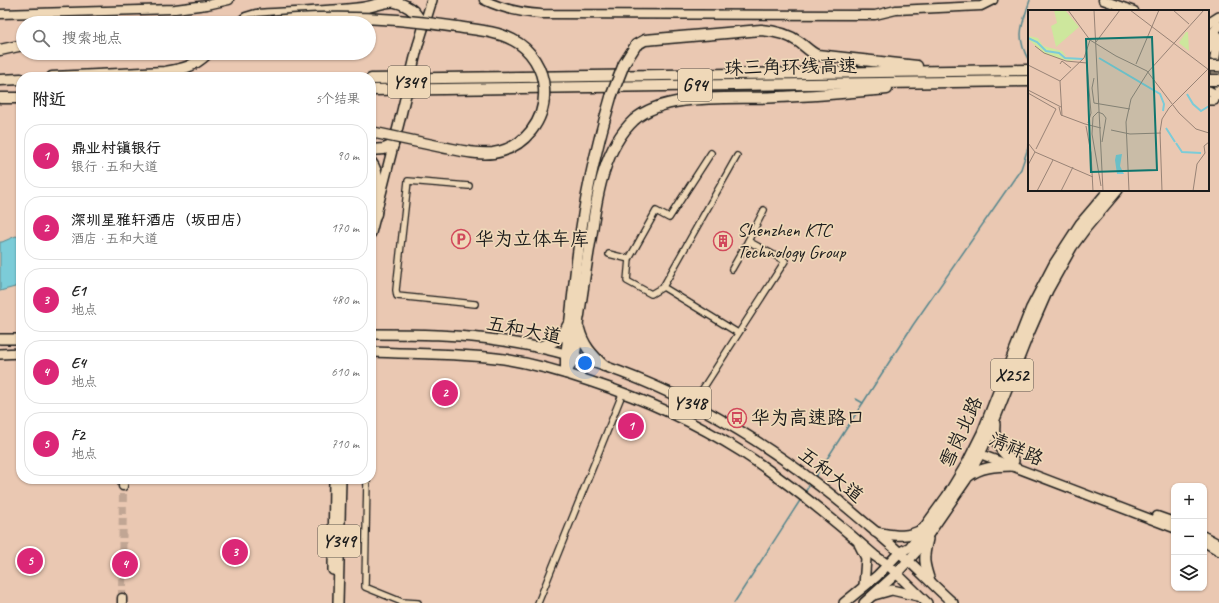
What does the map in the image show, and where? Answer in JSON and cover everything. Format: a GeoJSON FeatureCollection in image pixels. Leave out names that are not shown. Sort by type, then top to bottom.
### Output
{"type":"FeatureCollection","features":[{"type":"Feature","properties":{"kind":"highway"},"geometry":{"type":"LineString","coordinates":[[253,16],[365,8],[395,1],[414,11],[419,17],[423,27]]}},
{"type":"Feature","properties":{"kind":"highway"},"geometry":{"type":"LineString","coordinates":[[376,19],[440,25],[487,32],[514,40],[523,46],[533,56],[544,82],[545,97],[543,110],[532,131],[524,139],[503,151],[492,153],[468,152],[376,133]]}},
{"type":"Feature","properties":{"kind":"highway"},"geometry":{"type":"LineString","coordinates":[[566,373],[570,356],[586,231],[587,196],[602,129],[611,97],[624,64],[636,45],[645,40],[761,30],[785,35],[799,42],[809,51],[818,55],[964,71]]}},
{"type":"Feature","properties":{"kind":"highway"},"geometry":{"type":"LineString","coordinates":[[0,50],[16,47]]}},
{"type":"Feature","properties":{"kind":"highway"},"geometry":{"type":"LineString","coordinates":[[151,72],[171,71],[191,66],[201,60]]}},
{"type":"Feature","properties":{"kind":"highway","name":"珠三角环线高速"},"geometry":{"type":"LineString","coordinates":[[376,79],[1028,70]]}},
{"type":"Feature","properties":{"kind":"highway"},"geometry":{"type":"LineString","coordinates":[[0,81],[16,79]]}},
{"type":"Feature","properties":{"kind":"highway"},"geometry":{"type":"LineString","coordinates":[[0,81],[16,82]]}},
{"type":"Feature","properties":{"kind":"highway","name":"珠三角环线高速"},"geometry":{"type":"LineString","coordinates":[[376,90],[1028,81]]}},
{"type":"Feature","properties":{"kind":"highway"},"geometry":{"type":"LineString","coordinates":[[586,231],[610,154],[619,137],[635,120],[647,112],[663,105],[678,101],[697,99],[776,98],[964,82]]}},
{"type":"Feature","properties":{"kind":"highway"},"geometry":{"type":"LineString","coordinates":[[0,98],[16,98]]}},
{"type":"Feature","properties":{"kind":"highway"},"geometry":{"type":"LineString","coordinates":[[0,104],[16,104]]}},
{"type":"Feature","properties":{"kind":"highway"},"geometry":{"type":"LineString","coordinates":[[376,150],[384,149],[393,145]]}},
{"type":"Feature","properties":{"kind":"highway"},"geometry":{"type":"LineString","coordinates":[[376,170],[378,179],[376,214]]}},
{"type":"Feature","properties":{"kind":"highway"},"geometry":{"type":"LineString","coordinates":[[537,347],[551,344],[561,337],[574,318]]}},
{"type":"Feature","properties":{"kind":"highway"},"geometry":{"type":"LineString","coordinates":[[574,318],[584,344],[604,366]]}},
{"type":"Feature","properties":{"kind":"main road"},"geometry":{"type":"LineString","coordinates":[[423,27],[432,0]]}},
{"type":"Feature","properties":{"kind":"main road"},"geometry":{"type":"LineString","coordinates":[[1209,23],[1219,17]]}},
{"type":"Feature","properties":{"kind":"main road"},"geometry":{"type":"LineString","coordinates":[[1209,37],[1219,26]]}},
{"type":"Feature","properties":{"kind":"main road","name":"Y349"},"geometry":{"type":"LineString","coordinates":[[376,214],[423,27]]}},
{"type":"Feature","properties":{"kind":"main road"},"geometry":{"type":"LineString","coordinates":[[1209,47],[1219,35]]}},
{"type":"Feature","properties":{"kind":"main road"},"geometry":{"type":"LineString","coordinates":[[1219,41],[1217,47],[1215,77],[1219,86]]}},
{"type":"Feature","properties":{"kind":"main road","name":"雪岗北路"},"geometry":{"type":"LineString","coordinates":[[864,603],[896,574],[918,551],[951,490],[979,451],[982,433],[1031,308],[1067,243],[1080,224],[1108,191]]}},
{"type":"Feature","properties":{"kind":"main road","name":"雪岗北路"},"geometry":{"type":"LineString","coordinates":[[844,603],[888,565],[900,552],[910,547],[927,532],[966,480],[995,419],[1038,311],[1058,272],[1072,246],[1117,191]]}},
{"type":"Feature","properties":{"kind":"main road","name":"五和大道"},"geometry":{"type":"LineString","coordinates":[[376,334],[450,335],[504,341],[537,347],[604,366],[657,387],[693,404],[745,434],[822,487],[900,552],[953,603]]}},
{"type":"Feature","properties":{"kind":"main road"},"geometry":{"type":"LineString","coordinates":[[0,339],[16,339]]}},
{"type":"Feature","properties":{"kind":"main road","name":"五和大道"},"geometry":{"type":"LineString","coordinates":[[376,352],[480,357],[523,363],[566,373],[623,392],[686,420],[741,452],[788,485],[888,565],[927,603]]}},
{"type":"Feature","properties":{"kind":"main road"},"geometry":{"type":"LineString","coordinates":[[0,354],[16,353]]}},
{"type":"Feature","properties":{"kind":"main road"},"geometry":{"type":"LineString","coordinates":[[995,419],[994,430],[998,446],[1013,464]]}},
{"type":"Feature","properties":{"kind":"main road"},"geometry":{"type":"LineString","coordinates":[[966,480],[972,474],[986,468],[1013,464]]}},
{"type":"Feature","properties":{"kind":"main road"},"geometry":{"type":"LineString","coordinates":[[332,603],[334,484]]}},
{"type":"Feature","properties":{"kind":"main road","name":"Y349"},"geometry":{"type":"LineString","coordinates":[[338,603],[341,484]]}},
{"type":"Feature","properties":{"kind":"main road"},"geometry":{"type":"LineString","coordinates":[[875,532],[900,536],[927,532],[924,564],[931,582]]}},
{"type":"Feature","properties":{"kind":"main road"},"geometry":{"type":"LineString","coordinates":[[858,541],[866,558],[864,586]]}},
{"type":"Feature","properties":{"kind":"main road"},"geometry":{"type":"LineString","coordinates":[[873,595],[892,590],[919,596]]}},
{"type":"Feature","properties":{"kind":"street"},"geometry":{"type":"LineString","coordinates":[[0,14],[174,9],[207,5],[228,0]]}},
{"type":"Feature","properties":{"kind":"street"},"geometry":{"type":"LineString","coordinates":[[484,0],[512,10],[541,14],[875,15],[896,10],[980,6],[993,0]]}},
{"type":"Feature","properties":{"kind":"street"},"geometry":{"type":"LineString","coordinates":[[1103,0],[1131,10]]}},
{"type":"Feature","properties":{"kind":"street"},"geometry":{"type":"LineString","coordinates":[[711,153],[669,218],[656,211],[629,259],[627,281],[651,294],[662,287],[736,156]]}},
{"type":"Feature","properties":{"kind":"street"},"geometry":{"type":"LineString","coordinates":[[469,186],[408,181],[396,296],[475,304]]}},
{"type":"Feature","properties":{"kind":"street"},"geometry":{"type":"LineString","coordinates":[[732,269],[764,210]]}},
{"type":"Feature","properties":{"kind":"street"},"geometry":{"type":"LineString","coordinates":[[693,404],[784,260],[748,241]]}},
{"type":"Feature","properties":{"kind":"street"},"geometry":{"type":"LineString","coordinates":[[609,254],[629,259]]}},
{"type":"Feature","properties":{"kind":"street"},"geometry":{"type":"LineString","coordinates":[[662,287],[738,333]]}},
{"type":"Feature","properties":{"kind":"street"},"geometry":{"type":"LineString","coordinates":[[538,603],[623,392]]}},
{"type":"Feature","properties":{"kind":"street","name":"清祥路"},"geometry":{"type":"LineString","coordinates":[[979,451],[1171,527]]}},
{"type":"Feature","properties":{"kind":"street","name":"清祥路"},"geometry":{"type":"LineString","coordinates":[[1013,464],[1171,521]]}},
{"type":"Feature","properties":{"kind":"street"},"geometry":{"type":"LineString","coordinates":[[367,484],[364,587],[402,602],[418,603]]}},
{"type":"Feature","properties":{"kind":"street"},"geometry":{"type":"LineString","coordinates":[[1207,538],[1219,544]]}},
{"type":"Feature","properties":{"kind":"street"},"geometry":{"type":"LineString","coordinates":[[1207,544],[1219,551]]}},
{"type":"Feature","properties":{"kind":"water"},"geometry":{"type":"Polygon","coordinates":[[[16,236],[16,286],[0,291],[0,242],[16,236]]]}},
{"type":"Feature","properties":{"kind":"waterway"},"geometry":{"type":"LineString","coordinates":[[1028,59],[1022,44],[1021,30],[1030,0]]}},
{"type":"Feature","properties":{"kind":"waterway"},"geometry":{"type":"LineString","coordinates":[[814,479],[913,325],[1021,169],[1028,148]]}},
{"type":"Feature","properties":{"kind":"waterway"},"geometry":{"type":"LineString","coordinates":[[856,399],[863,403]]}},
{"type":"Feature","properties":{"kind":"waterway"},"geometry":{"type":"LineString","coordinates":[[805,492],[811,483]]}},
{"type":"Feature","properties":{"kind":"waterway"},"geometry":{"type":"LineString","coordinates":[[734,603],[801,499]]}},
{"type":"Feature","properties":{"kind":"tunnel"},"geometry":{"type":"LineString","coordinates":[[122,598],[123,486]]}},
{"type":"Feature","properties":{"kind":"place","name":"华为立体车库"},"geometry":{"type":"Point","coordinates":[461,239]}},
{"type":"Feature","properties":{"kind":"place","name":"Shenzhen KTC Technology Group"},"geometry":{"type":"Point","coordinates":[723,241]}},
{"type":"Feature","properties":{"kind":"place","name":"深圳星雅轩酒店（坂田店）"},"geometry":{"type":"Point","coordinates":[445,393]}},
{"type":"Feature","properties":{"kind":"place","name":"华为高速路口"},"geometry":{"type":"Point","coordinates":[737,418]}},
{"type":"Feature","properties":{"kind":"place","name":"鼎业村镇银行"},"geometry":{"type":"Point","coordinates":[631,426]}},
{"type":"Feature","properties":{"kind":"place","name":"E1"},"geometry":{"type":"Point","coordinates":[235,552]}},
{"type":"Feature","properties":{"kind":"place","name":"F2"},"geometry":{"type":"Point","coordinates":[30,561]}},
{"type":"Feature","properties":{"kind":"place","name":"E4"},"geometry":{"type":"Point","coordinates":[125,564]}}]}
